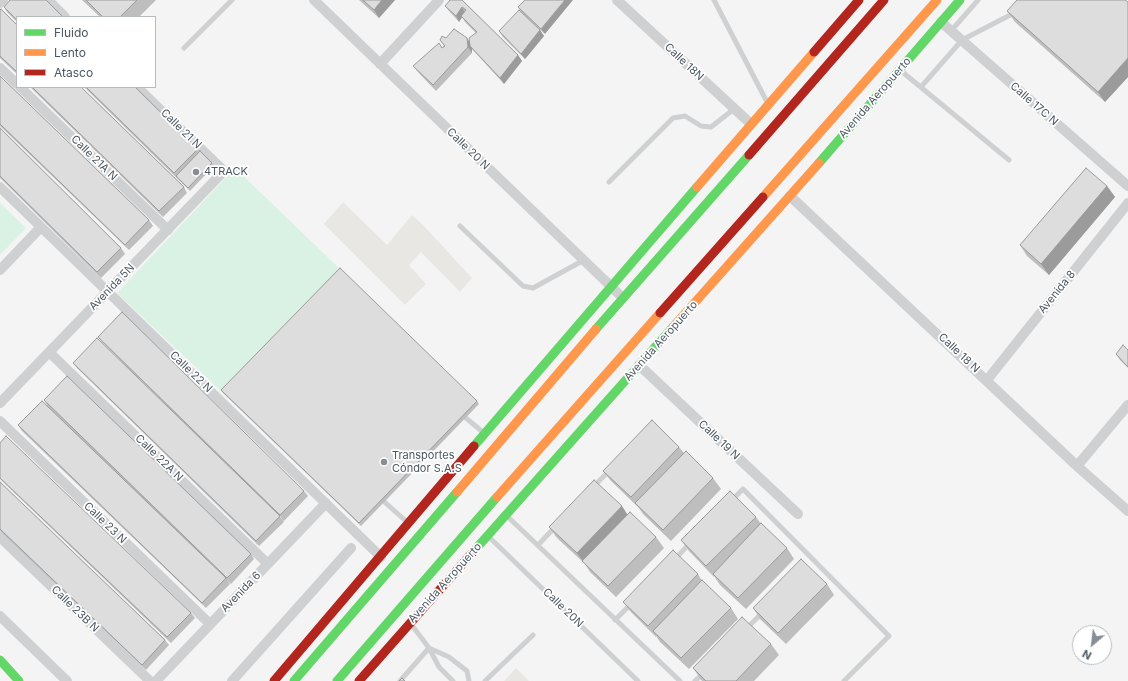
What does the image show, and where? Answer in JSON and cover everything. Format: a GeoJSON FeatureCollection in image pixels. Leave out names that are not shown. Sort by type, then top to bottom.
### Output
{"type":"FeatureCollection","features":[{"type":"Feature","properties":{"kind":"main road"},"geometry":{"type":"LineString","coordinates":[[274,681],[610,286],[859,0]]}},
{"type":"Feature","properties":{"kind":"main road"},"geometry":{"type":"LineString","coordinates":[[294,681],[623,298],[884,0]]}},
{"type":"Feature","properties":{"kind":"main road","name":"Avenida Aeropuerto"},"geometry":{"type":"LineString","coordinates":[[359,681],[487,535],[640,365],[672,315],[937,0]]}},
{"type":"Feature","properties":{"kind":"main road","name":"Avenida Aeropuerto"},"geometry":{"type":"LineString","coordinates":[[337,681],[565,420],[790,196],[960,0]]}},
{"type":"Feature","properties":{"kind":"main road"},"geometry":{"type":"LineString","coordinates":[[521,392],[534,402]]}},
{"type":"Feature","properties":{"kind":"main road"},"geometry":{"type":"LineString","coordinates":[[563,450],[565,420]]}},
{"type":"Feature","properties":{"kind":"main road"},"geometry":{"type":"LineString","coordinates":[[0,660],[19,681]]}},
{"type":"Feature","properties":{"kind":"street"},"geometry":{"type":"LineString","coordinates":[[0,3],[3,0]]}},
{"type":"Feature","properties":{"kind":"street"},"geometry":{"type":"LineString","coordinates":[[48,0],[64,16]]}},
{"type":"Feature","properties":{"kind":"street","name":"Calle 20 N"},"geometry":{"type":"LineString","coordinates":[[314,0],[623,298]]}},
{"type":"Feature","properties":{"kind":"street"},"geometry":{"type":"LineString","coordinates":[[380,64],[439,0]]}},
{"type":"Feature","properties":{"kind":"street","name":"Calle 18N"},"geometry":{"type":"LineString","coordinates":[[617,0],[751,124]]}},
{"type":"Feature","properties":{"kind":"street","name":"Calle 17C N"},"geometry":{"type":"LineString","coordinates":[[941,22],[1128,186]]}},
{"type":"Feature","properties":{"kind":"street"},"geometry":{"type":"LineString","coordinates":[[0,68],[16,83]]}},
{"type":"Feature","properties":{"kind":"street","name":"Calle 21A N"},"geometry":{"type":"LineString","coordinates":[[21,88],[168,230]]}},
{"type":"Feature","properties":{"kind":"street","name":"Calle 21 N"},"geometry":{"type":"LineString","coordinates":[[138,88],[224,171]]}},
{"type":"Feature","properties":{"kind":"street","name":"Avenida 5N"},"geometry":{"type":"LineString","coordinates":[[0,403],[224,171]]}},
{"type":"Feature","properties":{"kind":"street","name":"Calle 22 N"},"geometry":{"type":"LineString","coordinates":[[0,187],[381,556]]}},
{"type":"Feature","properties":{"kind":"street","name":"Calle 18 N"},"geometry":{"type":"LineString","coordinates":[[790,196],[1077,466],[1128,511]]}},
{"type":"Feature","properties":{"kind":"street","name":"Avenida 8"},"geometry":{"type":"LineString","coordinates":[[987,380],[1128,203]]}},
{"type":"Feature","properties":{"kind":"street"},"geometry":{"type":"LineString","coordinates":[[0,270],[41,227]]}},
{"type":"Feature","properties":{"kind":"street","name":"Calle 22A N"},"geometry":{"type":"LineString","coordinates":[[49,352],[268,564]]}},
{"type":"Feature","properties":{"kind":"street","name":"Calle 19 N"},"geometry":{"type":"LineString","coordinates":[[640,365],[798,514]]}},
{"type":"Feature","properties":{"kind":"street"},"geometry":{"type":"LineString","coordinates":[[1077,466],[1128,405]]}},
{"type":"Feature","properties":{"kind":"street","name":"Calle 23 N"},"geometry":{"type":"LineString","coordinates":[[0,421],[210,624]]}},
{"type":"Feature","properties":{"kind":"street","name":"Avenida 6"},"geometry":{"type":"LineString","coordinates":[[156,681],[326,503]]}},
{"type":"Feature","properties":{"kind":"street","name":"Calle 23B N"},"geometry":{"type":"LineString","coordinates":[[0,537],[150,681]]}},
{"type":"Feature","properties":{"kind":"street"},"geometry":{"type":"LineString","coordinates":[[232,681],[351,548]]}},
{"type":"Feature","properties":{"kind":"street"},"geometry":{"type":"LineString","coordinates":[[0,616],[67,681]]}},
{"type":"Feature","properties":{"kind":"lane"},"geometry":{"type":"LineString","coordinates":[[184,48],[232,0]]}},
{"type":"Feature","properties":{"kind":"lane"},"geometry":{"type":"LineString","coordinates":[[714,0],[768,104]]}},
{"type":"Feature","properties":{"kind":"lane"},"geometry":{"type":"LineString","coordinates":[[951,30],[978,0]]}},
{"type":"Feature","properties":{"kind":"lane"},"geometry":{"type":"LineString","coordinates":[[921,87],[962,40],[1014,14],[1018,10]]}},
{"type":"Feature","properties":{"kind":"lane"},"geometry":{"type":"LineString","coordinates":[[899,70],[1009,160]]}},
{"type":"Feature","properties":{"kind":"lane"},"geometry":{"type":"LineString","coordinates":[[609,182],[673,118],[685,116],[701,126],[710,127],[734,109]]}},
{"type":"Feature","properties":{"kind":"lane"},"geometry":{"type":"LineString","coordinates":[[460,226],[523,286],[533,288],[584,260]]}},
{"type":"Feature","properties":{"kind":"lane"},"geometry":{"type":"LineString","coordinates":[[456,410],[485,434]]}},
{"type":"Feature","properties":{"kind":"lane"},"geometry":{"type":"LineString","coordinates":[[587,494],[614,466]]}},
{"type":"Feature","properties":{"kind":"lane"},"geometry":{"type":"LineString","coordinates":[[726,506],[743,489],[889,636],[844,681]]}},
{"type":"Feature","properties":{"kind":"lane"},"geometry":{"type":"LineString","coordinates":[[384,491],[379,497],[409,524]]}},
{"type":"Feature","properties":{"kind":"lane"},"geometry":{"type":"LineString","coordinates":[[506,515],[680,681]]}},
{"type":"Feature","properties":{"kind":"lane"},"geometry":{"type":"LineString","coordinates":[[538,545],[559,523]]}},
{"type":"Feature","properties":{"kind":"lane","name":"Calle 20N"},"geometry":{"type":"LineString","coordinates":[[487,535],[638,681]]}},
{"type":"Feature","properties":{"kind":"lane"},"geometry":{"type":"LineString","coordinates":[[671,563],[693,540]]}},
{"type":"Feature","properties":{"kind":"lane"},"geometry":{"type":"LineString","coordinates":[[809,566],[814,560]]}},
{"type":"Feature","properties":{"kind":"lane"},"geometry":{"type":"LineString","coordinates":[[615,620],[638,597]]}},
{"type":"Feature","properties":{"kind":"lane"},"geometry":{"type":"LineString","coordinates":[[744,632],[766,610]]}},
{"type":"Feature","properties":{"kind":"lane"},"geometry":{"type":"LineString","coordinates":[[409,623],[429,648],[439,667],[453,681]]}},
{"type":"Feature","properties":{"kind":"lane"},"geometry":{"type":"LineString","coordinates":[[484,681],[533,635]]}},
{"type":"Feature","properties":{"kind":"lane"},"geometry":{"type":"LineString","coordinates":[[400,681],[429,648]]}},
{"type":"Feature","properties":{"kind":"lane"},"geometry":{"type":"LineString","coordinates":[[429,648],[449,657],[467,671],[470,681]]}},
{"type":"Feature","properties":{"kind":"lane"},"geometry":{"type":"LineString","coordinates":[[696,681],[706,670]]}},
{"type":"Feature","properties":{"kind":"shaded area"},"geometry":{"type":"Polygon","coordinates":[[[343,202],[387,245],[412,215],[472,278],[460,292],[421,252],[409,265],[426,284],[405,305],[324,224],[343,202]]]}},
{"type":"Feature","properties":{"kind":"shaded area"},"geometry":{"type":"Polygon","coordinates":[[[516,668],[529,681],[504,681],[516,668]]]}},
{"type":"Feature","properties":{"kind":"green space"},"geometry":{"type":"Polygon","coordinates":[[[235,168],[342,271],[223,393],[117,293],[235,168]]]}},
{"type":"Feature","properties":{"kind":"green space"},"geometry":{"type":"Polygon","coordinates":[[[0,203],[26,228],[0,255],[0,203]]]}},
{"type":"Feature","properties":{"kind":"building"},"geometry":{"type":"Polygon","coordinates":[[[10,0],[46,0],[62,16],[16,16],[16,19],[4,7],[10,0]]]}},
{"type":"Feature","properties":{"kind":"building"},"geometry":{"type":"Polygon","coordinates":[[[86,0],[137,0],[121,16],[102,16],[86,0]]]}},
{"type":"Feature","properties":{"kind":"building"},"geometry":{"type":"Polygon","coordinates":[[[363,0],[382,0],[374,10],[363,0]]]}},
{"type":"Feature","properties":{"kind":"building"},"geometry":{"type":"Polygon","coordinates":[[[450,0],[462,0],[518,55],[500,78],[470,46],[469,38],[477,32],[461,16],[466,10],[462,7],[456,16],[445,6],[450,0]]]}},
{"type":"Feature","properties":{"kind":"building"},"geometry":{"type":"Polygon","coordinates":[[[525,0],[565,0],[541,29],[518,7],[525,0]]]}},
{"type":"Feature","properties":{"kind":"building"},"geometry":{"type":"Polygon","coordinates":[[[1017,0],[1125,0],[1128,2],[1128,58],[1098,92],[1007,11],[1017,0]]]}},
{"type":"Feature","properties":{"kind":"building"},"geometry":{"type":"Polygon","coordinates":[[[1,9],[16,24],[16,71],[0,56],[1,9]]]}},
{"type":"Feature","properties":{"kind":"building"},"geometry":{"type":"Polygon","coordinates":[[[519,10],[540,30],[521,54],[499,31],[519,10]]]}},
{"type":"Feature","properties":{"kind":"building"},"geometry":{"type":"Polygon","coordinates":[[[454,29],[467,38],[468,47],[433,85],[413,66],[439,43],[442,48],[445,46],[440,40],[442,36],[446,38],[454,29]]]}},
{"type":"Feature","properties":{"kind":"building"},"geometry":{"type":"Polygon","coordinates":[[[0,76],[149,220],[125,245],[0,124],[0,76]]]}},
{"type":"Feature","properties":{"kind":"building"},"geometry":{"type":"Polygon","coordinates":[[[33,88],[82,88],[184,187],[159,211],[33,88]]]}},
{"type":"Feature","properties":{"kind":"building"},"geometry":{"type":"Polygon","coordinates":[[[87,88],[136,88],[198,149],[174,173],[87,88]]]}},
{"type":"Feature","properties":{"kind":"building"},"geometry":{"type":"Polygon","coordinates":[[[0,128],[121,248],[97,272],[0,176],[0,128]]]}},
{"type":"Feature","properties":{"kind":"building","name":"4TRACK"},"geometry":{"type":"Polygon","coordinates":[[[200,151],[212,163],[188,188],[176,176],[200,151]]]}},
{"type":"Feature","properties":{"kind":"building"},"geometry":{"type":"Polygon","coordinates":[[[1086,168],[1107,186],[1041,264],[1020,245],[1086,168]]]}},
{"type":"Feature","properties":{"kind":"building"},"geometry":{"type":"Polygon","coordinates":[[[340,268],[477,401],[359,523],[221,390],[340,268]]]}},
{"type":"Feature","properties":{"kind":"building"},"geometry":{"type":"Polygon","coordinates":[[[122,312],[304,491],[280,515],[98,337],[122,312]]]}},
{"type":"Feature","properties":{"kind":"building"},"geometry":{"type":"Polygon","coordinates":[[[97,338],[280,516],[256,541],[73,363],[97,338]]]}},
{"type":"Feature","properties":{"kind":"building"},"geometry":{"type":"Polygon","coordinates":[[[1123,345],[1128,350],[1128,367],[1116,354],[1123,345]]]}},
{"type":"Feature","properties":{"kind":"building"},"geometry":{"type":"Polygon","coordinates":[[[67,376],[251,554],[227,578],[44,400],[67,376]]]}},
{"type":"Feature","properties":{"kind":"building"},"geometry":{"type":"Polygon","coordinates":[[[42,401],[226,578],[202,603],[18,425],[42,401]]]}},
{"type":"Feature","properties":{"kind":"building"},"geometry":{"type":"Polygon","coordinates":[[[652,420],[679,447],[631,497],[603,471],[652,420]]]}},
{"type":"Feature","properties":{"kind":"building"},"geometry":{"type":"Polygon","coordinates":[[[6,436],[191,613],[167,637],[0,478],[0,443],[6,436]]]}},
{"type":"Feature","properties":{"kind":"building"},"geometry":{"type":"Polygon","coordinates":[[[686,451],[713,478],[663,530],[635,503],[686,451]]]}},
{"type":"Feature","properties":{"kind":"building"},"geometry":{"type":"Polygon","coordinates":[[[594,480],[622,506],[577,553],[549,527],[594,480]]]}},
{"type":"Feature","properties":{"kind":"building"},"geometry":{"type":"Polygon","coordinates":[[[0,482],[165,640],[142,665],[0,529],[0,482]]]}},
{"type":"Feature","properties":{"kind":"building"},"geometry":{"type":"Polygon","coordinates":[[[730,491],[756,517],[706,566],[681,540],[730,491]]]}},
{"type":"Feature","properties":{"kind":"building"},"geometry":{"type":"Polygon","coordinates":[[[630,512],[656,537],[608,586],[582,561],[630,512]]]}},
{"type":"Feature","properties":{"kind":"building"},"geometry":{"type":"Polygon","coordinates":[[[761,523],[787,548],[738,598],[713,574],[761,523]]]}},
{"type":"Feature","properties":{"kind":"building"},"geometry":{"type":"Polygon","coordinates":[[[673,550],[698,574],[648,626],[623,602],[673,550]]]}},
{"type":"Feature","properties":{"kind":"building"},"geometry":{"type":"Polygon","coordinates":[[[801,559],[827,584],[778,633],[753,608],[801,559]]]}},
{"type":"Feature","properties":{"kind":"building"},"geometry":{"type":"Polygon","coordinates":[[[702,580],[731,608],[681,658],[653,631],[702,580]]]}},
{"type":"Feature","properties":{"kind":"building"},"geometry":{"type":"Polygon","coordinates":[[[742,617],[771,644],[736,681],[706,681],[693,668],[742,617]]]}},
{"type":"Feature","properties":{"kind":"traffic: fast"},"geometry":{"type":"LineString","coordinates":[[819,163],[960,0]]}},
{"type":"Feature","properties":{"kind":"traffic: fast"},"geometry":{"type":"LineString","coordinates":[[596,329],[749,155]]}},
{"type":"Feature","properties":{"kind":"traffic: fast"},"geometry":{"type":"LineString","coordinates":[[474,446],[697,187]]}},
{"type":"Feature","properties":{"kind":"traffic: fast"},"geometry":{"type":"LineString","coordinates":[[473,552],[673,327]]}},
{"type":"Feature","properties":{"kind":"traffic: fast"},"geometry":{"type":"LineString","coordinates":[[294,681],[457,492]]}},
{"type":"Feature","properties":{"kind":"traffic: fast"},"geometry":{"type":"LineString","coordinates":[[337,681],[497,497]]}},
{"type":"Feature","properties":{"kind":"traffic: fast"},"geometry":{"type":"LineString","coordinates":[[0,660],[19,681]]}},
{"type":"Feature","properties":{"kind":"traffic: slow"},"geometry":{"type":"LineString","coordinates":[[763,197],[937,0]]}},
{"type":"Feature","properties":{"kind":"traffic: slow"},"geometry":{"type":"LineString","coordinates":[[697,187],[814,52]]}},
{"type":"Feature","properties":{"kind":"traffic: slow"},"geometry":{"type":"LineString","coordinates":[[673,327],[819,163]]}},
{"type":"Feature","properties":{"kind":"traffic: slow"},"geometry":{"type":"LineString","coordinates":[[497,497],[660,313]]}},
{"type":"Feature","properties":{"kind":"traffic: slow"},"geometry":{"type":"LineString","coordinates":[[457,492],[596,329]]}},
{"type":"Feature","properties":{"kind":"traffic: jam"},"geometry":{"type":"LineString","coordinates":[[814,52],[859,0]]}},
{"type":"Feature","properties":{"kind":"traffic: jam"},"geometry":{"type":"LineString","coordinates":[[749,155],[884,0]]}},
{"type":"Feature","properties":{"kind":"traffic: jam"},"geometry":{"type":"LineString","coordinates":[[660,313],[763,197]]}},
{"type":"Feature","properties":{"kind":"traffic: jam"},"geometry":{"type":"LineString","coordinates":[[274,681],[474,446]]}},
{"type":"Feature","properties":{"kind":"traffic: jam"},"geometry":{"type":"LineString","coordinates":[[359,681],[473,552]]}},
{"type":"Feature","properties":{"kind":"place","name":"4TRACK"},"geometry":{"type":"Point","coordinates":[196,172]}},
{"type":"Feature","properties":{"kind":"place","name":"Transportes Cóndor S.A.S"},"geometry":{"type":"Point","coordinates":[384,462]}}]}
